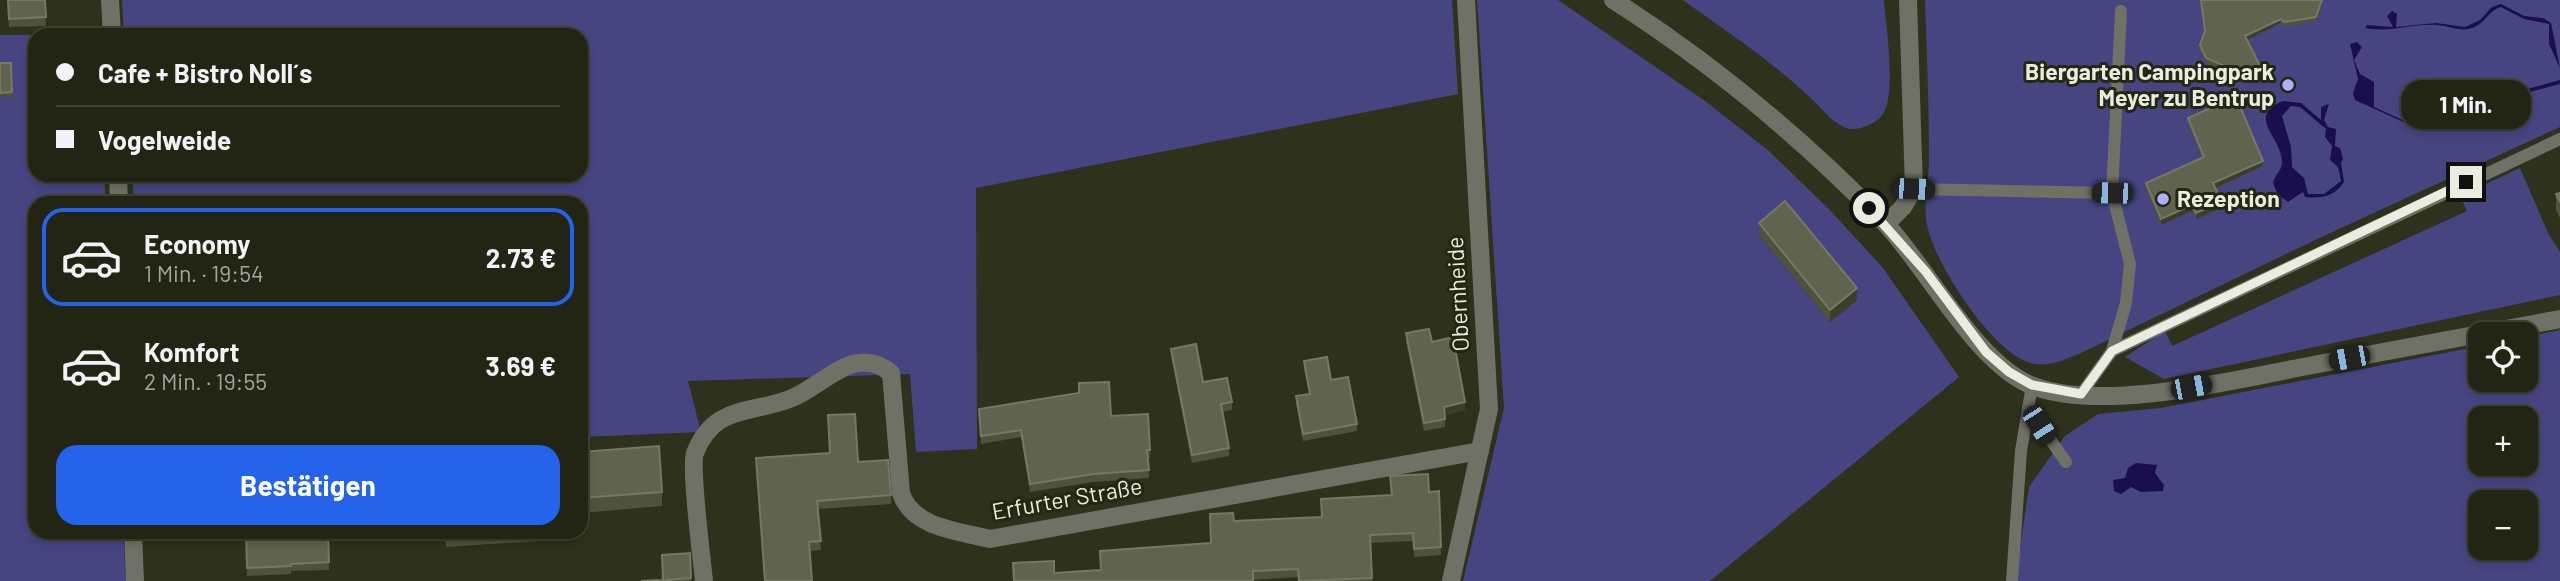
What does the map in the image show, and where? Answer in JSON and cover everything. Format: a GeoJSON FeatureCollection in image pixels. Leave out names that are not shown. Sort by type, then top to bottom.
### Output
{"type":"FeatureCollection","features":[{"type":"Feature","properties":{"kind":"street"},"geometry":{"type":"LineString","coordinates":[[110,0],[112,28]]}},
{"type":"Feature","properties":{"kind":"street","name":"Obernheide"},"geometry":{"type":"LineString","coordinates":[[1451,581],[1489,409],[1466,0]]}},
{"type":"Feature","properties":{"kind":"street"},"geometry":{"type":"LineString","coordinates":[[1613,0],[1732,83],[1801,142],[1885,224],[1986,352],[2009,372],[2032,385],[2081,394],[2165,392],[2560,319]]}},
{"type":"Feature","properties":{"kind":"street"},"geometry":{"type":"LineString","coordinates":[[1885,224],[1903,207],[1914,189],[1908,0]]}},
{"type":"Feature","properties":{"kind":"street","name":"Erfurter Straße"},"geometry":{"type":"LineString","coordinates":[[704,581],[693,458],[702,437],[733,412],[792,398],[850,363],[879,363],[891,373],[901,493],[911,513],[933,524],[990,539],[1480,451]]}},
{"type":"Feature","properties":{"kind":"street"},"geometry":{"type":"LineString","coordinates":[[133,539],[135,581]]}},
{"type":"Feature","properties":{"kind":"lane"},"geometry":{"type":"LineString","coordinates":[[2081,394],[2112,351],[2126,303],[2130,264],[2112,193],[2121,11]]}},
{"type":"Feature","properties":{"kind":"lane"},"geometry":{"type":"LineString","coordinates":[[2112,351],[2560,139]]}},
{"type":"Feature","properties":{"kind":"lane"},"geometry":{"type":"LineString","coordinates":[[1914,189],[2112,193]]}},
{"type":"Feature","properties":{"kind":"lane"},"geometry":{"type":"LineString","coordinates":[[2012,581],[2021,451],[2032,385]]}},
{"type":"Feature","properties":{"kind":"lane"},"geometry":{"type":"LineString","coordinates":[[2028,408],[2066,462]]}},
{"type":"Feature","properties":{"kind":"shaded area"},"geometry":{"type":"Polygon","coordinates":[[[122,0],[1452,0],[1458,94],[976,188],[977,449],[916,452],[910,374],[688,381],[701,432],[588,437],[588,196],[134,196],[132,182],[588,182],[588,28],[124,28],[122,0]]]}},
{"type":"Feature","properties":{"kind":"shaded area"},"geometry":{"type":"Polygon","coordinates":[[[1477,0],[1558,0],[1705,101],[1769,151],[1829,209],[1883,268],[1959,377],[1710,581],[1463,581],[1504,408],[1477,0]],[[1759,235],[1830,322],[1856,300],[1759,235]]]}},
{"type":"Feature","properties":{"kind":"shaded area"},"geometry":{"type":"Polygon","coordinates":[[[1683,0],[1884,0],[1890,74],[1888,102],[1884,112],[1875,122],[1857,129],[1841,126],[1783,74],[1683,0]]]}},
{"type":"Feature","properties":{"kind":"shaded area"},"geometry":{"type":"Polygon","coordinates":[[[1925,0],[2560,0],[2560,127],[2313,241],[2081,353],[2053,363],[2032,364],[2010,352],[1965,302],[1940,260],[1927,225],[1929,141],[1925,0]]]}},
{"type":"Feature","properties":{"kind":"shaded area"},"geometry":{"type":"Polygon","coordinates":[[[2501,4],[2524,16],[2543,18],[2551,23],[2560,68],[2549,44],[2549,24],[2524,19],[2501,7],[2470,29],[2428,25],[2383,29],[2365,28],[2367,25],[2393,27],[2387,16],[2392,11],[2397,14],[2396,27],[2436,23],[2465,27],[2480,20],[2492,7],[2501,4]]]}},
{"type":"Feature","properties":{"kind":"shaded area"},"geometry":{"type":"Polygon","coordinates":[[[0,35],[28,35],[28,182],[104,182],[106,196],[28,196],[28,539],[123,539],[126,581],[0,581],[0,35]]]}},
{"type":"Feature","properties":{"kind":"shaded area"},"geometry":{"type":"Polygon","coordinates":[[[2357,42],[2362,47],[2354,60],[2360,74],[2374,82],[2374,107],[2407,122],[2429,122],[2452,95],[2480,105],[2483,103],[2479,98],[2481,92],[2489,92],[2493,102],[2501,87],[2520,91],[2560,80],[2560,84],[2522,94],[2502,90],[2499,96],[2504,100],[2506,113],[2482,120],[2475,105],[2457,98],[2431,124],[2410,125],[2355,100],[2353,93],[2358,79],[2350,44],[2357,42]]]}},
{"type":"Feature","properties":{"kind":"shaded area"},"geometry":{"type":"Polygon","coordinates":[[[2283,101],[2301,103],[2321,120],[2321,107],[2329,104],[2324,120],[2328,127],[2336,129],[2335,146],[2340,148],[2343,159],[2341,163],[2344,182],[2336,191],[2317,197],[2305,197],[2303,192],[2288,202],[2277,194],[2273,182],[2282,162],[2266,121],[2272,107],[2283,101]],[[2291,106],[2282,116],[2291,147],[2292,167],[2304,178],[2308,194],[2324,194],[2341,181],[2338,167],[2330,160],[2332,146],[2325,137],[2326,129],[2300,107],[2291,106]]]}},
{"type":"Feature","properties":{"kind":"shaded area"},"geometry":{"type":"Polygon","coordinates":[[[2520,168],[2549,235],[2560,252],[2560,295],[2164,379],[2125,357],[2165,331],[2172,346],[2467,211],[2460,196],[2520,168]]]}},
{"type":"Feature","properties":{"kind":"shaded area"},"geometry":{"type":"Polygon","coordinates":[[[2560,330],[2560,581],[2006,581],[2016,576],[2029,487],[2065,436],[2098,414],[2161,408],[2468,348],[2468,392],[2538,392],[2538,334],[2560,330]]]}},
{"type":"Feature","properties":{"kind":"shaded area"},"geometry":{"type":"Polygon","coordinates":[[[2136,463],[2157,465],[2155,473],[2164,485],[2163,491],[2141,492],[2131,487],[2121,494],[2114,491],[2113,480],[2125,478],[2128,468],[2136,463]]]}},
{"type":"Feature","properties":{"kind":"building"},"geometry":{"type":"Polygon","coordinates":[[[8,0],[45,0],[46,17],[9,19],[8,0]]]}},
{"type":"Feature","properties":{"kind":"building"},"geometry":{"type":"Polygon","coordinates":[[[2201,0],[2322,0],[2316,17],[2284,22],[2281,19],[2245,36],[2261,68],[2246,75],[2206,58],[2200,45],[2205,31],[2201,0]]]}},
{"type":"Feature","properties":{"kind":"building"},"geometry":{"type":"Polygon","coordinates":[[[0,63],[11,63],[12,92],[0,93],[0,63]]]}},
{"type":"Feature","properties":{"kind":"building"},"geometry":{"type":"Polygon","coordinates":[[[2236,97],[2263,161],[2213,183],[2222,202],[2196,213],[2192,205],[2161,219],[2146,183],[2204,157],[2188,118],[2236,97]]]}},
{"type":"Feature","properties":{"kind":"building"},"geometry":{"type":"Polygon","coordinates":[[[1785,201],[1857,288],[1830,310],[1759,223],[1785,201]]]}},
{"type":"Feature","properties":{"kind":"building"},"geometry":{"type":"Polygon","coordinates":[[[1429,329],[1432,342],[1453,337],[1465,402],[1444,407],[1445,419],[1424,423],[1406,333],[1429,329]]]}},
{"type":"Feature","properties":{"kind":"building"},"geometry":{"type":"Polygon","coordinates":[[[1196,344],[1203,382],[1227,378],[1232,402],[1221,404],[1229,448],[1192,455],[1171,349],[1196,344]]]}},
{"type":"Feature","properties":{"kind":"building"},"geometry":{"type":"Polygon","coordinates":[[[1327,357],[1331,380],[1348,377],[1357,424],[1303,434],[1296,396],[1310,394],[1304,361],[1327,357]]]}},
{"type":"Feature","properties":{"kind":"building"},"geometry":{"type":"Polygon","coordinates":[[[1109,382],[1111,416],[1148,414],[1149,470],[1093,474],[1030,484],[1021,430],[981,436],[979,409],[1079,393],[1079,383],[1109,382]]]}},
{"type":"Feature","properties":{"kind":"building"},"geometry":{"type":"Polygon","coordinates":[[[855,414],[858,462],[888,460],[891,495],[817,501],[821,541],[809,542],[812,581],[765,581],[756,458],[830,453],[828,415],[855,414]]]}},
{"type":"Feature","properties":{"kind":"building"},"geometry":{"type":"Polygon","coordinates":[[[659,446],[662,492],[588,497],[588,451],[659,446]]]}},
{"type":"Feature","properties":{"kind":"building"},"geometry":{"type":"Polygon","coordinates":[[[1428,474],[1429,492],[1439,491],[1441,547],[1414,549],[1413,533],[1370,535],[1372,578],[1299,581],[1298,569],[1253,571],[1253,581],[1014,581],[1013,563],[1054,561],[1054,573],[1101,570],[1100,551],[1211,543],[1210,514],[1233,513],[1234,521],[1322,517],[1321,499],[1392,495],[1390,476],[1428,474]]]}},
{"type":"Feature","properties":{"kind":"building"},"geometry":{"type":"Polygon","coordinates":[[[246,539],[328,539],[329,562],[247,568],[246,539]]]}},
{"type":"Feature","properties":{"kind":"building"},"geometry":{"type":"Polygon","coordinates":[[[690,553],[691,578],[666,580],[669,581],[641,581],[663,580],[662,555],[690,553]]]}},
{"type":"Feature","properties":{"kind":"place","name":"Biergarten Campingpark Meyer zu Bentrup"},"geometry":{"type":"Point","coordinates":[2288,85]}},
{"type":"Feature","properties":{"kind":"place","name":"Rezeption"},"geometry":{"type":"Point","coordinates":[2163,199]}},
{"type":"Feature","properties":{"kind":"route"},"geometry":{"type":"LineString","coordinates":[[1869,208],[1926,272],[1986,352],[2009,372],[2032,385],[2081,394],[2112,351],[2466,182]]}}]}
